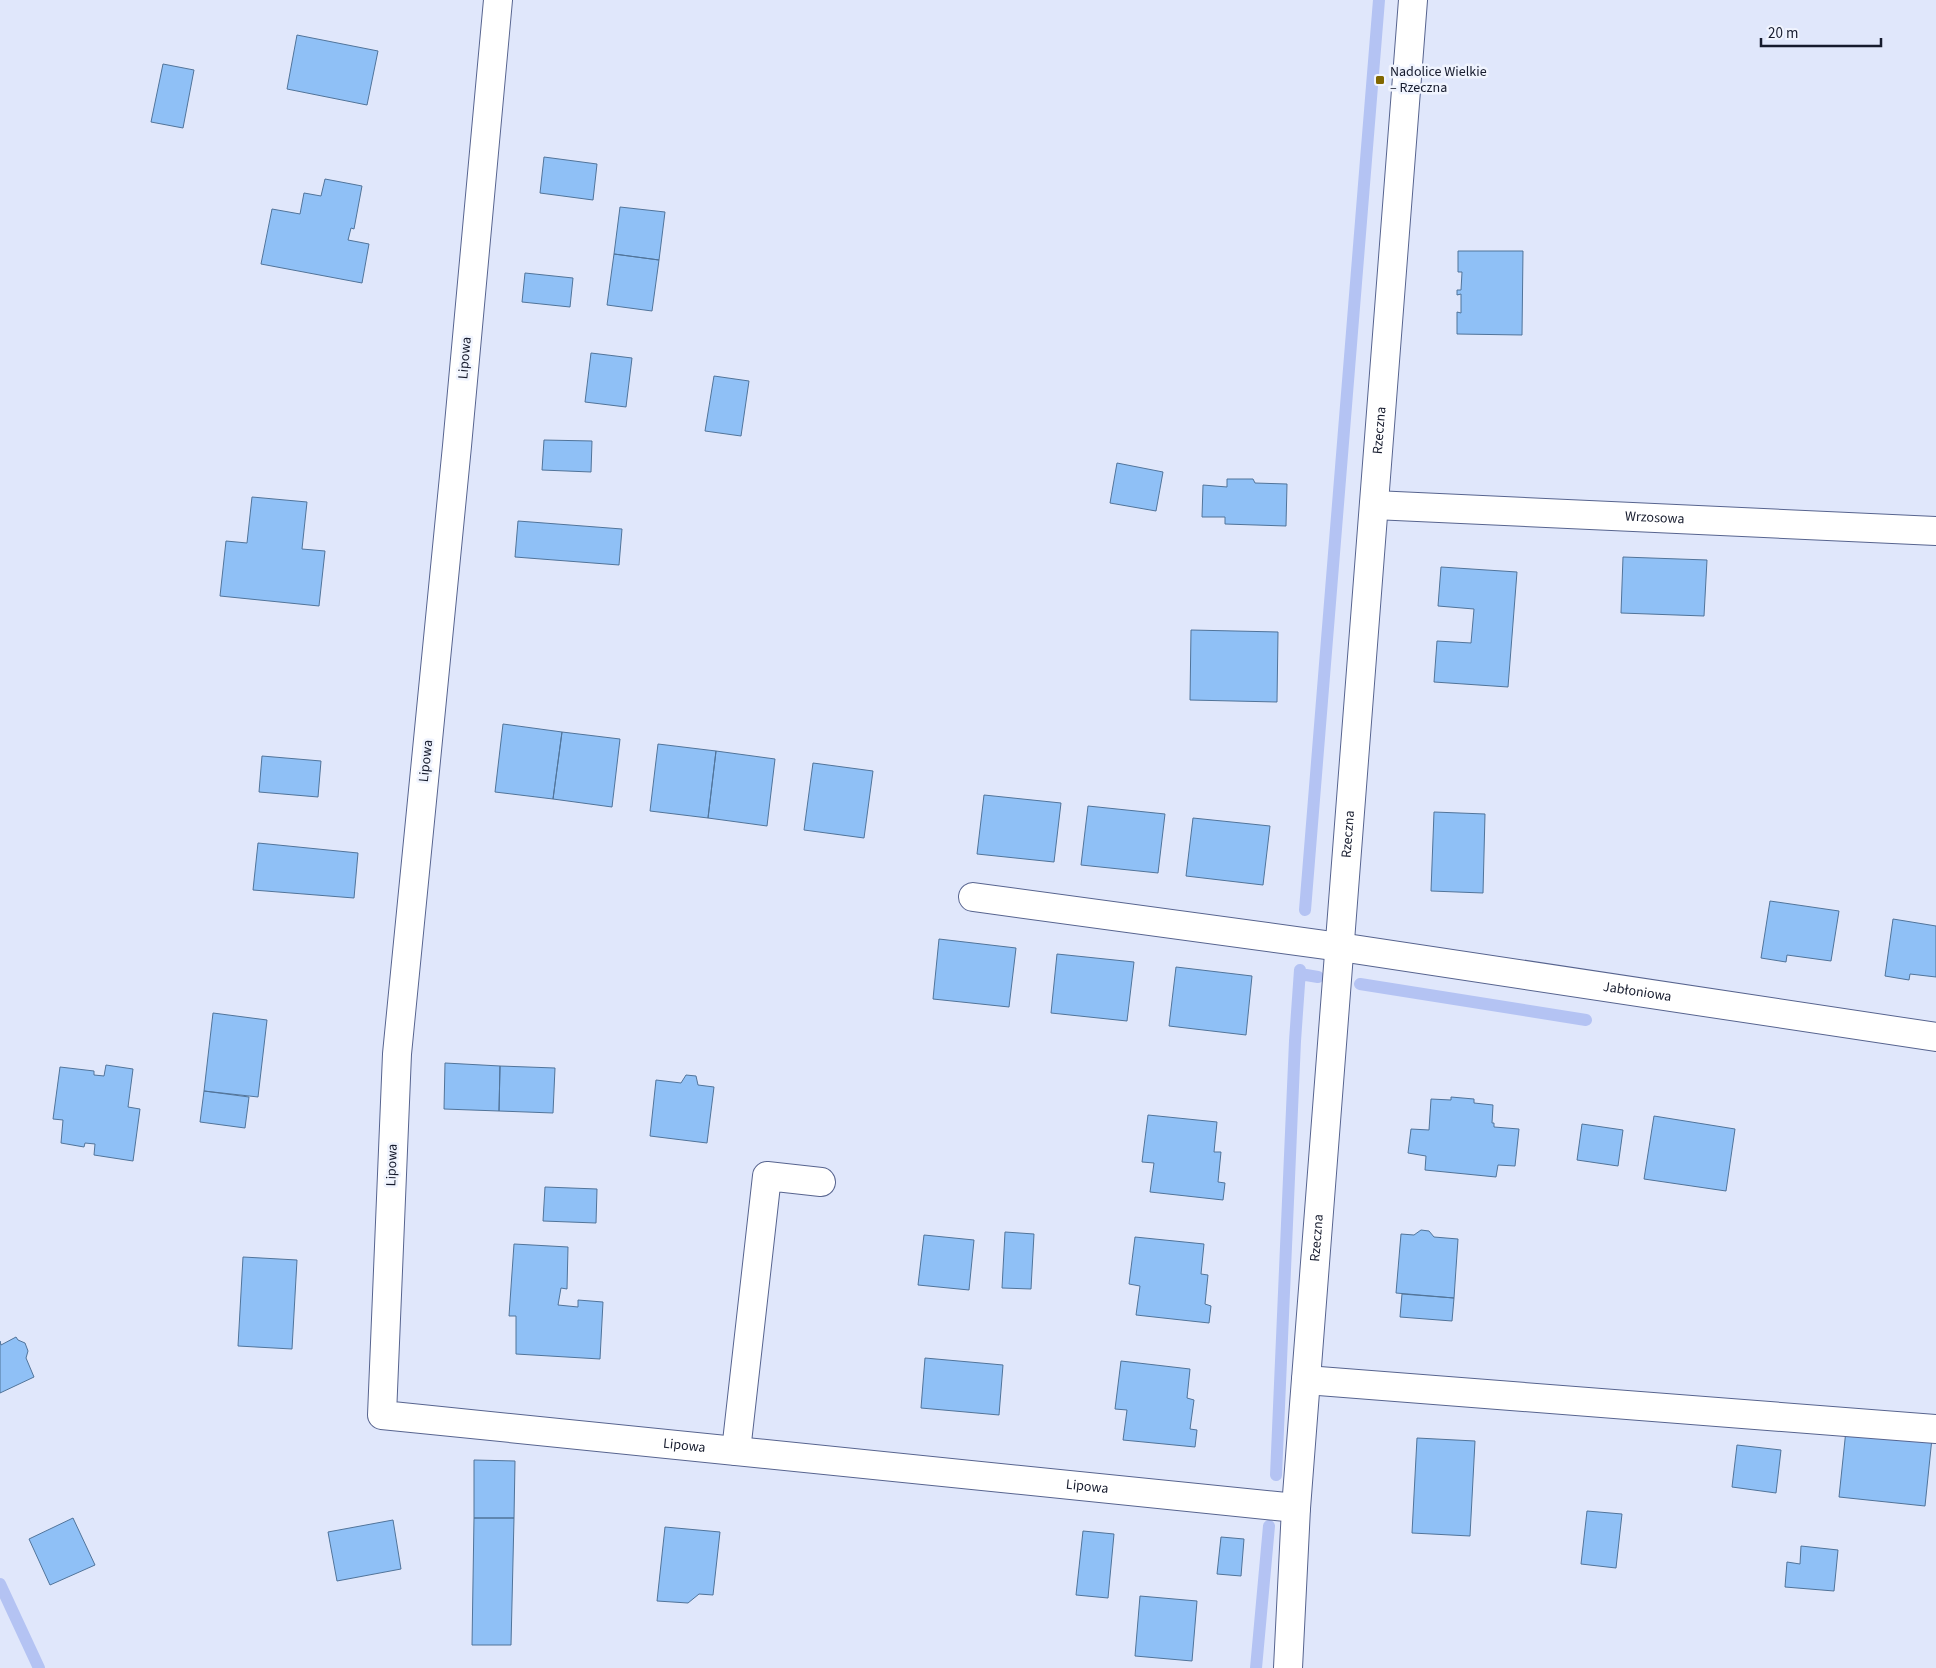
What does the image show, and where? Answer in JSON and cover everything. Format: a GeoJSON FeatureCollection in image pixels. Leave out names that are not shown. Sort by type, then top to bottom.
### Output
{"type":"FeatureCollection","features":[{"type":"Feature","properties":{"kind":"street","name":"Lipowa"},"geometry":{"type":"LineString","coordinates":[[498,0],[457,446],[397,1054],[382,1415],[1296,1508]]}},
{"type":"Feature","properties":{"kind":"street","name":"Rzeczna"},"geometry":{"type":"LineString","coordinates":[[1288,1668],[1296,1508],[1412,0]]}},
{"type":"Feature","properties":{"kind":"street","name":"Wrzosowa"},"geometry":{"type":"LineString","coordinates":[[1374,505],[1936,531]]}},
{"type":"Feature","properties":{"kind":"street","name":"Jabłoniowa"},"geometry":{"type":"LineString","coordinates":[[973,897],[1340,948],[1936,1037]]}},
{"type":"Feature","properties":{"kind":"street"},"geometry":{"type":"LineString","coordinates":[[736,1451],[768,1176],[822,1182]]}},
{"type":"Feature","properties":{"kind":"street"},"geometry":{"type":"LineString","coordinates":[[1306,1380],[1936,1429]]}},
{"type":"Feature","properties":{"kind":"building"},"geometry":{"type":"Polygon","coordinates":[[[297,35],[378,51],[367,105],[287,89],[297,35]]]}},
{"type":"Feature","properties":{"kind":"building"},"geometry":{"type":"Polygon","coordinates":[[[163,64],[194,70],[183,128],[151,122],[163,64]]]}},
{"type":"Feature","properties":{"kind":"building"},"geometry":{"type":"Polygon","coordinates":[[[544,157],[597,164],[593,200],[540,193],[544,157]]]}},
{"type":"Feature","properties":{"kind":"building"},"geometry":{"type":"Polygon","coordinates":[[[325,179],[362,186],[354,229],[351,228],[348,240],[369,244],[362,283],[261,264],[272,209],[300,214],[304,193],[321,196],[325,179]]]}},
{"type":"Feature","properties":{"kind":"building"},"geometry":{"type":"Polygon","coordinates":[[[620,207],[665,212],[659,260],[614,254],[620,207]]]}},
{"type":"Feature","properties":{"kind":"building"},"geometry":{"type":"Polygon","coordinates":[[[1458,251],[1523,251],[1522,335],[1457,334],[1457,312],[1461,313],[1461,294],[1457,295],[1457,290],[1461,290],[1462,272],[1458,272],[1458,251]]]}},
{"type":"Feature","properties":{"kind":"building"},"geometry":{"type":"Polygon","coordinates":[[[614,254],[659,260],[652,311],[607,305],[614,254]]]}},
{"type":"Feature","properties":{"kind":"building"},"geometry":{"type":"Polygon","coordinates":[[[525,273],[573,278],[570,307],[522,302],[525,273]]]}},
{"type":"Feature","properties":{"kind":"building"},"geometry":{"type":"Polygon","coordinates":[[[591,353],[632,358],[626,407],[585,402],[591,353]]]}},
{"type":"Feature","properties":{"kind":"building"},"geometry":{"type":"Polygon","coordinates":[[[714,376],[749,381],[741,436],[705,431],[714,376]]]}},
{"type":"Feature","properties":{"kind":"building"},"geometry":{"type":"Polygon","coordinates":[[[544,440],[592,441],[591,472],[542,470],[544,440]]]}},
{"type":"Feature","properties":{"kind":"building"},"geometry":{"type":"Polygon","coordinates":[[[1117,463],[1163,472],[1156,511],[1110,503],[1117,463]]]}},
{"type":"Feature","properties":{"kind":"building"},"geometry":{"type":"Polygon","coordinates":[[[1227,479],[1253,479],[1255,483],[1287,484],[1286,526],[1225,524],[1225,517],[1202,517],[1203,485],[1227,487],[1227,479]]]}},
{"type":"Feature","properties":{"kind":"building"},"geometry":{"type":"Polygon","coordinates":[[[252,497],[307,502],[302,549],[325,551],[319,606],[220,596],[226,541],[247,543],[252,497]]]}},
{"type":"Feature","properties":{"kind":"building"},"geometry":{"type":"Polygon","coordinates":[[[518,521],[622,529],[619,565],[515,557],[518,521]]]}},
{"type":"Feature","properties":{"kind":"building"},"geometry":{"type":"Polygon","coordinates":[[[1623,557],[1707,560],[1704,616],[1621,613],[1623,557]]]}},
{"type":"Feature","properties":{"kind":"building"},"geometry":{"type":"Polygon","coordinates":[[[1441,567],[1517,572],[1508,687],[1434,682],[1437,641],[1471,643],[1474,609],[1438,606],[1441,567]]]}},
{"type":"Feature","properties":{"kind":"building"},"geometry":{"type":"Polygon","coordinates":[[[1191,630],[1278,632],[1277,702],[1190,700],[1191,630]]]}},
{"type":"Feature","properties":{"kind":"building"},"geometry":{"type":"Polygon","coordinates":[[[503,724],[562,732],[553,799],[495,792],[503,724]]]}},
{"type":"Feature","properties":{"kind":"building"},"geometry":{"type":"Polygon","coordinates":[[[562,732],[620,739],[612,807],[553,799],[562,732]]]}},
{"type":"Feature","properties":{"kind":"building"},"geometry":{"type":"Polygon","coordinates":[[[658,744],[716,751],[708,818],[650,811],[658,744]]]}},
{"type":"Feature","properties":{"kind":"building"},"geometry":{"type":"Polygon","coordinates":[[[716,751],[775,759],[767,826],[708,818],[716,751]]]}},
{"type":"Feature","properties":{"kind":"building"},"geometry":{"type":"Polygon","coordinates":[[[262,756],[321,761],[318,797],[259,792],[262,756]]]}},
{"type":"Feature","properties":{"kind":"building"},"geometry":{"type":"Polygon","coordinates":[[[813,763],[873,771],[864,838],[804,830],[813,763]]]}},
{"type":"Feature","properties":{"kind":"building"},"geometry":{"type":"Polygon","coordinates":[[[984,795],[1061,803],[1054,862],[977,854],[984,795]]]}},
{"type":"Feature","properties":{"kind":"building"},"geometry":{"type":"Polygon","coordinates":[[[1088,806],[1165,814],[1158,873],[1081,865],[1088,806]]]}},
{"type":"Feature","properties":{"kind":"building"},"geometry":{"type":"Polygon","coordinates":[[[1434,812],[1485,814],[1483,893],[1431,891],[1434,812]]]}},
{"type":"Feature","properties":{"kind":"building"},"geometry":{"type":"Polygon","coordinates":[[[1193,818],[1270,826],[1263,885],[1186,876],[1193,818]]]}},
{"type":"Feature","properties":{"kind":"building"},"geometry":{"type":"Polygon","coordinates":[[[258,843],[358,853],[354,898],[253,890],[258,843]]]}},
{"type":"Feature","properties":{"kind":"building"},"geometry":{"type":"Polygon","coordinates":[[[1770,901],[1839,911],[1831,961],[1787,955],[1786,962],[1761,958],[1770,901]]]}},
{"type":"Feature","properties":{"kind":"building"},"geometry":{"type":"Polygon","coordinates":[[[1893,919],[1936,926],[1936,977],[1910,974],[1909,980],[1885,976],[1893,919]]]}},
{"type":"Feature","properties":{"kind":"building"},"geometry":{"type":"Polygon","coordinates":[[[939,939],[1016,948],[1009,1007],[933,999],[939,939]]]}},
{"type":"Feature","properties":{"kind":"building"},"geometry":{"type":"Polygon","coordinates":[[[1057,954],[1134,962],[1127,1021],[1051,1013],[1057,954]]]}},
{"type":"Feature","properties":{"kind":"building"},"geometry":{"type":"Polygon","coordinates":[[[1176,967],[1252,976],[1246,1035],[1169,1026],[1176,967]]]}},
{"type":"Feature","properties":{"kind":"building"},"geometry":{"type":"Polygon","coordinates":[[[213,1013],[267,1020],[258,1097],[204,1091],[213,1013]]]}},
{"type":"Feature","properties":{"kind":"building"},"geometry":{"type":"Polygon","coordinates":[[[445,1063],[500,1066],[499,1111],[444,1109],[445,1063]]]}},
{"type":"Feature","properties":{"kind":"building"},"geometry":{"type":"Polygon","coordinates":[[[106,1065],[133,1069],[128,1107],[140,1109],[133,1161],[94,1155],[95,1144],[85,1143],[84,1147],[61,1143],[63,1120],[53,1119],[60,1067],[94,1071],[94,1075],[104,1076],[106,1065]]]}},
{"type":"Feature","properties":{"kind":"building"},"geometry":{"type":"Polygon","coordinates":[[[500,1066],[555,1068],[553,1113],[499,1111],[500,1066]]]}},
{"type":"Feature","properties":{"kind":"building"},"geometry":{"type":"Polygon","coordinates":[[[686,1075],[696,1076],[698,1085],[714,1087],[707,1143],[650,1136],[656,1080],[681,1083],[686,1075]]]}},
{"type":"Feature","properties":{"kind":"building"},"geometry":{"type":"Polygon","coordinates":[[[204,1091],[249,1097],[245,1128],[200,1122],[204,1091]]]}},
{"type":"Feature","properties":{"kind":"building"},"geometry":{"type":"Polygon","coordinates":[[[1451,1097],[1474,1099],[1474,1103],[1493,1105],[1492,1123],[1494,1123],[1494,1127],[1519,1129],[1515,1166],[1498,1165],[1496,1177],[1425,1170],[1426,1156],[1408,1153],[1411,1129],[1429,1130],[1431,1099],[1451,1100],[1451,1097]]]}},
{"type":"Feature","properties":{"kind":"building"},"geometry":{"type":"Polygon","coordinates":[[[1148,1115],[1217,1122],[1214,1152],[1221,1152],[1218,1182],[1225,1183],[1223,1200],[1150,1192],[1154,1163],[1142,1162],[1148,1115]]]}},
{"type":"Feature","properties":{"kind":"building"},"geometry":{"type":"Polygon","coordinates":[[[1654,1116],[1735,1129],[1726,1191],[1644,1179],[1654,1116]]]}},
{"type":"Feature","properties":{"kind":"building"},"geometry":{"type":"Polygon","coordinates":[[[1582,1124],[1623,1130],[1618,1166],[1577,1160],[1582,1124]]]}},
{"type":"Feature","properties":{"kind":"building"},"geometry":{"type":"Polygon","coordinates":[[[545,1187],[597,1189],[596,1223],[543,1221],[545,1187]]]}},
{"type":"Feature","properties":{"kind":"building"},"geometry":{"type":"Polygon","coordinates":[[[1421,1230],[1429,1231],[1434,1237],[1458,1239],[1454,1298],[1396,1293],[1401,1234],[1414,1235],[1421,1230]]]}},
{"type":"Feature","properties":{"kind":"building"},"geometry":{"type":"Polygon","coordinates":[[[1005,1232],[1034,1234],[1031,1289],[1002,1288],[1005,1232]]]}},
{"type":"Feature","properties":{"kind":"building"},"geometry":{"type":"Polygon","coordinates":[[[924,1235],[974,1240],[969,1290],[918,1285],[924,1235]]]}},
{"type":"Feature","properties":{"kind":"building"},"geometry":{"type":"Polygon","coordinates":[[[1135,1237],[1204,1244],[1201,1274],[1208,1275],[1205,1304],[1211,1306],[1209,1323],[1136,1315],[1140,1286],[1129,1284],[1135,1237]]]}},
{"type":"Feature","properties":{"kind":"building"},"geometry":{"type":"Polygon","coordinates":[[[514,1244],[568,1247],[567,1289],[561,1288],[558,1305],[578,1307],[578,1300],[603,1302],[600,1359],[516,1354],[516,1316],[509,1316],[514,1244]]]}},
{"type":"Feature","properties":{"kind":"building"},"geometry":{"type":"Polygon","coordinates":[[[243,1257],[297,1260],[292,1349],[238,1346],[243,1257]]]}},
{"type":"Feature","properties":{"kind":"building"},"geometry":{"type":"Polygon","coordinates":[[[1402,1294],[1454,1298],[1452,1321],[1400,1317],[1402,1294]]]}},
{"type":"Feature","properties":{"kind":"building"},"geometry":{"type":"Polygon","coordinates":[[[16,1337],[25,1343],[28,1351],[26,1358],[34,1377],[0,1393],[0,1341],[1,1345],[16,1337]]]}},
{"type":"Feature","properties":{"kind":"building"},"geometry":{"type":"Polygon","coordinates":[[[925,1358],[1003,1365],[999,1415],[921,1408],[925,1358]]]}},
{"type":"Feature","properties":{"kind":"building"},"geometry":{"type":"Polygon","coordinates":[[[1121,1361],[1190,1369],[1187,1398],[1194,1400],[1190,1429],[1197,1430],[1195,1447],[1123,1440],[1127,1410],[1115,1409],[1121,1361]]]}},
{"type":"Feature","properties":{"kind":"building"},"geometry":{"type":"Polygon","coordinates":[[[1846,1430],[1932,1438],[1925,1506],[1839,1497],[1846,1430]]]}},
{"type":"Feature","properties":{"kind":"building"},"geometry":{"type":"Polygon","coordinates":[[[1417,1438],[1475,1441],[1470,1536],[1412,1533],[1417,1438]]]}},
{"type":"Feature","properties":{"kind":"building"},"geometry":{"type":"Polygon","coordinates":[[[1737,1445],[1781,1450],[1776,1493],[1732,1487],[1737,1445]]]}},
{"type":"Feature","properties":{"kind":"building"},"geometry":{"type":"Polygon","coordinates":[[[474,1460],[515,1461],[514,1518],[474,1518],[474,1460]]]}},
{"type":"Feature","properties":{"kind":"building"},"geometry":{"type":"Polygon","coordinates":[[[1587,1511],[1622,1514],[1616,1568],[1581,1564],[1587,1511]]]}},
{"type":"Feature","properties":{"kind":"building"},"geometry":{"type":"Polygon","coordinates":[[[73,1518],[95,1565],[50,1585],[29,1539],[73,1518]]]}},
{"type":"Feature","properties":{"kind":"building"},"geometry":{"type":"Polygon","coordinates":[[[474,1518],[514,1518],[511,1645],[472,1645],[474,1518]]]}},
{"type":"Feature","properties":{"kind":"building"},"geometry":{"type":"Polygon","coordinates":[[[393,1520],[401,1569],[337,1581],[328,1532],[393,1520]]]}},
{"type":"Feature","properties":{"kind":"building"},"geometry":{"type":"Polygon","coordinates":[[[665,1527],[720,1532],[713,1595],[699,1594],[688,1603],[657,1601],[665,1527]]]}},
{"type":"Feature","properties":{"kind":"building"},"geometry":{"type":"Polygon","coordinates":[[[1083,1531],[1114,1534],[1108,1598],[1076,1595],[1083,1531]]]}},
{"type":"Feature","properties":{"kind":"building"},"geometry":{"type":"Polygon","coordinates":[[[1221,1537],[1244,1539],[1241,1576],[1217,1574],[1221,1537]]]}},
{"type":"Feature","properties":{"kind":"building"},"geometry":{"type":"Polygon","coordinates":[[[1801,1546],[1838,1550],[1834,1591],[1785,1587],[1787,1562],[1800,1564],[1801,1546]]]}},
{"type":"Feature","properties":{"kind":"building"},"geometry":{"type":"Polygon","coordinates":[[[1140,1596],[1197,1601],[1192,1661],[1135,1656],[1140,1596]]]}},
{"type":"Feature","properties":{"kind":"waterway"},"geometry":{"type":"LineString","coordinates":[[1305,910],[1379,0]]}},
{"type":"Feature","properties":{"kind":"waterway"},"geometry":{"type":"LineString","coordinates":[[1276,1475],[1295,1041],[1300,970]]}},
{"type":"Feature","properties":{"kind":"waterway"},"geometry":{"type":"LineString","coordinates":[[1300,974],[1318,977]]}},
{"type":"Feature","properties":{"kind":"waterway"},"geometry":{"type":"LineString","coordinates":[[1360,984],[1586,1020]]}},
{"type":"Feature","properties":{"kind":"waterway"},"geometry":{"type":"LineString","coordinates":[[1256,1668],[1269,1526]]}},
{"type":"Feature","properties":{"kind":"waterway"},"geometry":{"type":"LineString","coordinates":[[0,1584],[39,1668]]}},
{"type":"Feature","properties":{"kind":"place","name":"Nadolice Wielkie – Rzeczna"},"geometry":{"type":"Point","coordinates":[1380,80]}}]}
